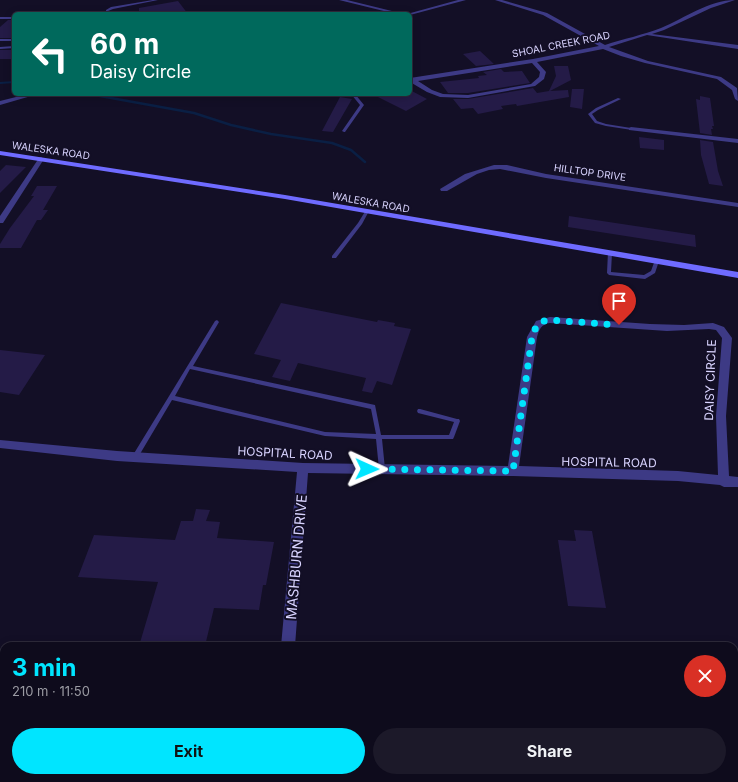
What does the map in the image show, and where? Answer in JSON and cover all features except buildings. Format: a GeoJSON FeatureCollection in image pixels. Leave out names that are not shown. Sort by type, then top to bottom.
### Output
{"type":"FeatureCollection","features":[{"type":"Feature","properties":{"kind":"main road","name":"WALESKA ROAD"},"geometry":{"type":"LineString","coordinates":[[0,153],[185,181],[367,211],[738,275]]}},
{"type":"Feature","properties":{"kind":"street"},"geometry":{"type":"LineString","coordinates":[[341,0],[393,12]]}},
{"type":"Feature","properties":{"kind":"street"},"geometry":{"type":"LineString","coordinates":[[412,13],[464,0]]}},
{"type":"Feature","properties":{"kind":"street"},"geometry":{"type":"LineString","coordinates":[[497,0],[545,14],[604,48],[647,62],[719,78],[734,89],[738,99]]}},
{"type":"Feature","properties":{"kind":"street"},"geometry":{"type":"LineString","coordinates":[[734,0],[738,1]]}},
{"type":"Feature","properties":{"kind":"street","name":"SHOAL CREEK ROAD"},"geometry":{"type":"LineString","coordinates":[[412,80],[604,48],[647,35],[709,7],[734,0]]}},
{"type":"Feature","properties":{"kind":"street"},"geometry":{"type":"LineString","coordinates":[[647,35],[738,47]]}},
{"type":"Feature","properties":{"kind":"street"},"geometry":{"type":"LineString","coordinates":[[412,80],[431,92],[463,97],[533,85],[542,78],[543,72],[533,61]]}},
{"type":"Feature","properties":{"kind":"street"},"geometry":{"type":"LineString","coordinates":[[0,104],[28,96]]}},
{"type":"Feature","properties":{"kind":"street"},"geometry":{"type":"LineString","coordinates":[[631,130],[738,141]]}},
{"type":"Feature","properties":{"kind":"street"},"geometry":{"type":"LineString","coordinates":[[0,221],[20,194],[41,159]]}},
{"type":"Feature","properties":{"kind":"street","name":"HILLTOP DRIVE"},"geometry":{"type":"LineString","coordinates":[[444,189],[458,180],[494,167],[515,168],[546,176],[738,205]]}},
{"type":"Feature","properties":{"kind":"street","name":"DAISY CIRCLE"},"geometry":{"type":"LineString","coordinates":[[513,471],[532,337],[536,324],[543,320],[550,320],[662,328],[709,326],[717,327],[723,331],[727,338],[721,416],[724,482]]}},
{"type":"Feature","properties":{"kind":"street","name":"HOSPITAL ROAD"},"geometry":{"type":"LineString","coordinates":[[0,444],[135,458],[303,468],[513,471],[678,476],[724,482],[738,482]]}},
{"type":"Feature","properties":{"kind":"street","name":"MASHBURN DRIVE"},"geometry":{"type":"LineString","coordinates":[[288,642],[303,468]]}},
{"type":"Feature","properties":{"kind":"lane"},"geometry":{"type":"LineString","coordinates":[[107,12],[112,8],[157,0]]}},
{"type":"Feature","properties":{"kind":"lane"},"geometry":{"type":"LineString","coordinates":[[0,18],[12,18]]}},
{"type":"Feature","properties":{"kind":"lane"},"geometry":{"type":"LineString","coordinates":[[0,40],[12,40]]}},
{"type":"Feature","properties":{"kind":"lane"},"geometry":{"type":"LineString","coordinates":[[0,48],[12,47]]}},
{"type":"Feature","properties":{"kind":"lane"},"geometry":{"type":"LineString","coordinates":[[344,132],[362,105],[355,96]]}},
{"type":"Feature","properties":{"kind":"lane"},"geometry":{"type":"LineString","coordinates":[[619,99],[597,108],[590,114],[596,122],[631,130]]}},
{"type":"Feature","properties":{"kind":"lane"},"geometry":{"type":"LineString","coordinates":[[334,258],[367,211]]}},
{"type":"Feature","properties":{"kind":"lane"},"geometry":{"type":"LineString","coordinates":[[610,253],[609,273],[645,277],[653,272],[657,261]]}},
{"type":"Feature","properties":{"kind":"lane"},"geometry":{"type":"LineString","coordinates":[[135,458],[217,322]]}},
{"type":"Feature","properties":{"kind":"lane"},"geometry":{"type":"LineString","coordinates":[[189,367],[372,407],[379,437],[382,469]]}},
{"type":"Feature","properties":{"kind":"lane"},"geometry":{"type":"LineString","coordinates":[[171,397],[325,434],[379,437],[451,437],[457,421],[420,411]]}},
{"type":"Feature","properties":{"kind":"waterway"},"geometry":{"type":"LineString","coordinates":[[0,83],[12,82]]}},
{"type":"Feature","properties":{"kind":"waterway"},"geometry":{"type":"LineString","coordinates":[[100,96],[194,113],[231,125],[271,134],[332,143],[351,150],[365,162]]}},
{"type":"Feature","properties":{"kind":"route"},"geometry":{"type":"LineString","coordinates":[[367,469],[513,471],[532,337],[536,324],[543,320],[550,320],[619,325]]}}]}
